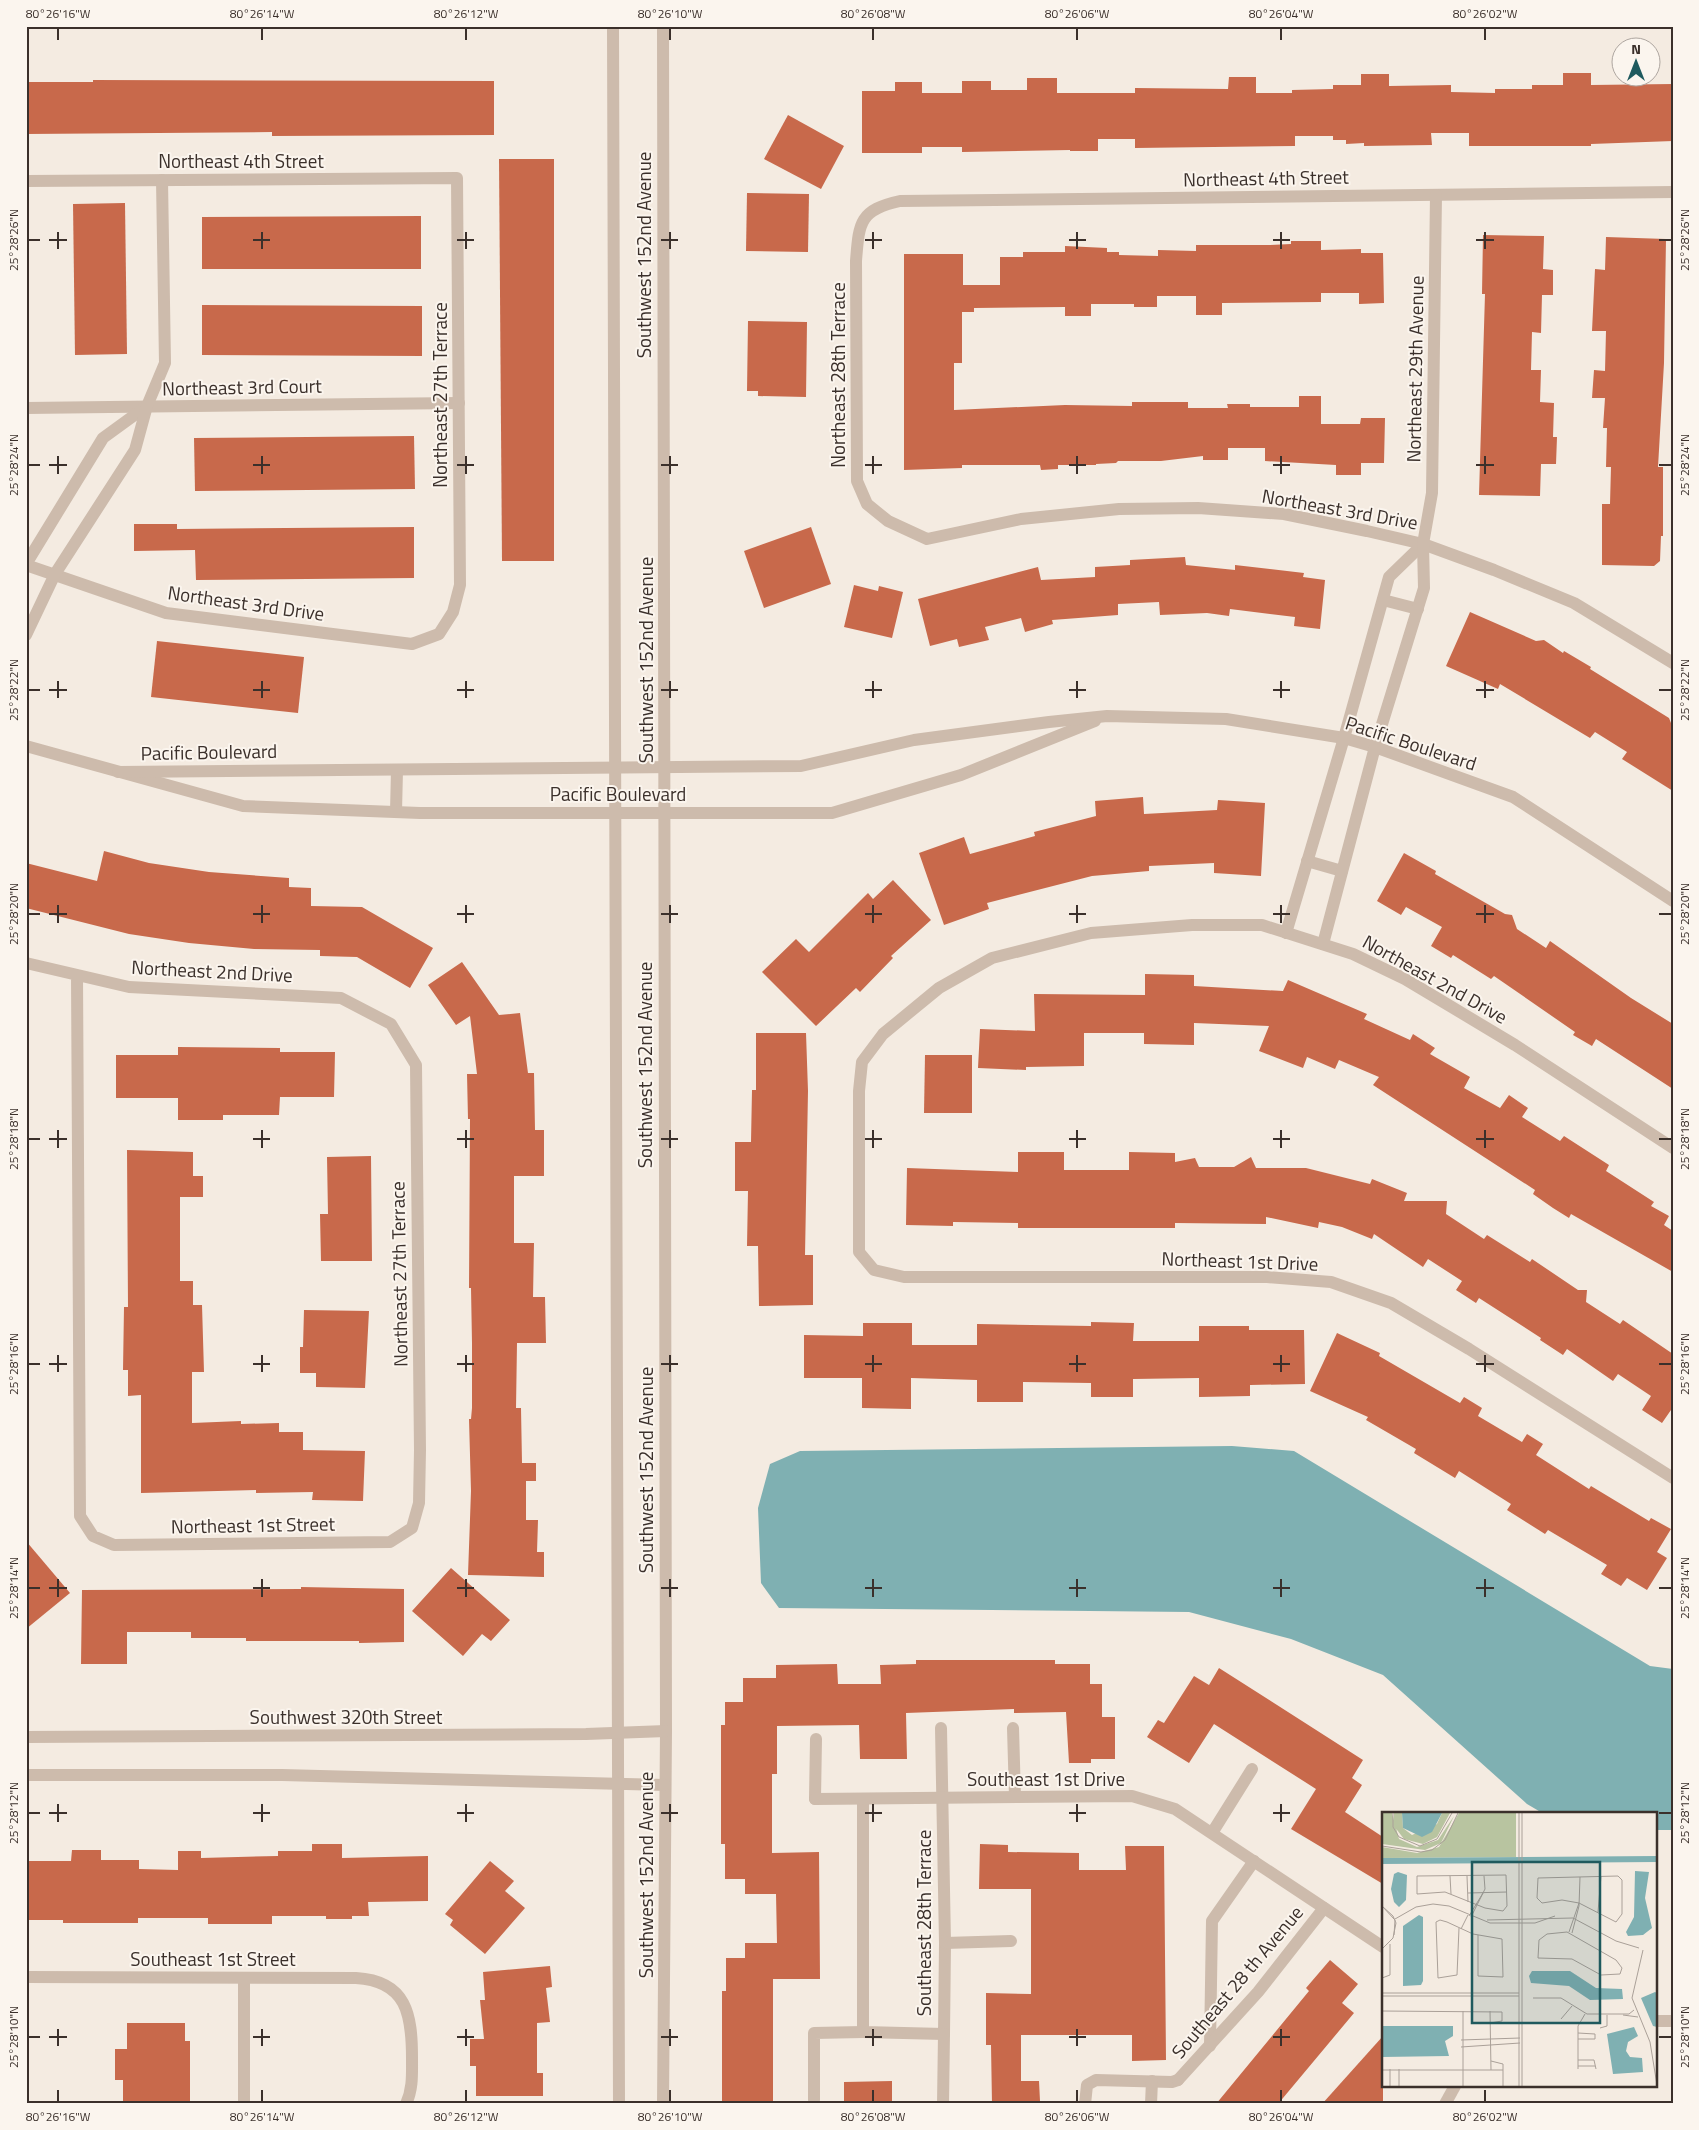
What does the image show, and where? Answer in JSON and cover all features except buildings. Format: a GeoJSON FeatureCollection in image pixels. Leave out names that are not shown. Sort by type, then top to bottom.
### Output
{"type":"FeatureCollection","features":[{"type":"Feature","properties":{"kind":"street","name":"Southwest 152nd Avenue"},"geometry":{"type":"LineString","coordinates":[[613,27],[619,2104]]}},
{"type":"Feature","properties":{"kind":"street","name":"Southwest 152nd Avenue"},"geometry":{"type":"LineString","coordinates":[[663,30],[666,1731],[663,2104]]}},
{"type":"Feature","properties":{"kind":"street","name":"Northeast 4th Street"},"geometry":{"type":"LineString","coordinates":[[26,181],[457,178]]}},
{"type":"Feature","properties":{"kind":"street","name":"Northeast 27th Terrace"},"geometry":{"type":"LineString","coordinates":[[453,612],[460,585],[457,178]]}},
{"type":"Feature","properties":{"kind":"street"},"geometry":{"type":"LineString","coordinates":[[26,635],[55,574],[135,450],[147,406],[165,363],[162,180]]}},
{"type":"Feature","properties":{"kind":"street","name":"Northeast 4th Street"},"geometry":{"type":"LineString","coordinates":[[864,217],[881,206],[900,201],[1673,192]]}},
{"type":"Feature","properties":{"kind":"street","name":"Northeast 29th Avenue"},"geometry":{"type":"LineString","coordinates":[[1323,944],[1375,747],[1424,588],[1423,544],[1432,493],[1436,194]]}},
{"type":"Feature","properties":{"kind":"street","name":"Northeast 28th Terrace"},"geometry":{"type":"LineString","coordinates":[[864,217],[858,237],[856,261],[857,481],[867,504],[888,521]]}},
{"type":"Feature","properties":{"kind":"street","name":"Northeast 3rd Court"},"geometry":{"type":"LineString","coordinates":[[26,408],[458,403]]}},
{"type":"Feature","properties":{"kind":"street"},"geometry":{"type":"LineString","coordinates":[[26,564],[103,438],[147,406]]}},
{"type":"Feature","properties":{"kind":"street","name":"Northeast 3rd Drive"},"geometry":{"type":"LineString","coordinates":[[888,521],[927,539],[1021,519],[1119,509],[1198,508],[1284,514],[1423,544],[1494,570],[1574,603],[1673,663]]}},
{"type":"Feature","properties":{"kind":"street"},"geometry":{"type":"LineString","coordinates":[[1286,933],[1344,738],[1389,577],[1423,544]]}},
{"type":"Feature","properties":{"kind":"street","name":"Northeast 3rd Drive"},"geometry":{"type":"LineString","coordinates":[[26,564],[166,613],[412,644],[439,634],[453,612]]}},
{"type":"Feature","properties":{"kind":"street"},"geometry":{"type":"LineString","coordinates":[[1383,600],[1418,609]]}},
{"type":"Feature","properties":{"kind":"street","name":"Pacific Boulevard"},"geometry":{"type":"LineString","coordinates":[[26,746],[243,806],[396,812],[832,813],[961,775],[1107,716]]}},
{"type":"Feature","properties":{"kind":"street","name":"Pacific Boulevard"},"geometry":{"type":"LineString","coordinates":[[118,772],[616,766],[801,766],[914,740],[1050,722],[1107,716],[1226,719],[1344,738],[1375,747],[1513,797],[1673,900]]}},
{"type":"Feature","properties":{"kind":"street"},"geometry":{"type":"LineString","coordinates":[[396,812],[397,770]]}},
{"type":"Feature","properties":{"kind":"street"},"geometry":{"type":"LineString","coordinates":[[1307,861],[1342,872]]}},
{"type":"Feature","properties":{"kind":"street","name":"Northeast 2nd Drive"},"geometry":{"type":"LineString","coordinates":[[874,1270],[859,1252],[859,1091],[862,1062],[883,1034],[939,988],[992,958],[1091,933],[1202,925],[1262,925],[1353,954],[1405,979],[1515,1045],[1673,1148]]}},
{"type":"Feature","properties":{"kind":"street","name":"Northeast 2nd Drive"},"geometry":{"type":"LineString","coordinates":[[26,963],[129,987],[341,998],[391,1024]]}},
{"type":"Feature","properties":{"kind":"street","name":"Northeast 1st Street"},"geometry":{"type":"LineString","coordinates":[[77,975],[80,1516],[93,1536],[114,1545],[390,1542],[412,1528]]}},
{"type":"Feature","properties":{"kind":"street","name":"Northeast 27th Terrace"},"geometry":{"type":"LineString","coordinates":[[391,1024],[416,1065],[420,1450],[419,1504],[412,1528]]}},
{"type":"Feature","properties":{"kind":"street","name":"Northeast 1st Drive"},"geometry":{"type":"LineString","coordinates":[[874,1270],[904,1277],[1267,1277],[1331,1282],[1391,1302],[1673,1478]]}},
{"type":"Feature","properties":{"kind":"street","name":"Southeast 28th Terrace"},"geometry":{"type":"LineString","coordinates":[[814,2100],[814,2033],[944,2034],[945,1943],[941,1728]]}},
{"type":"Feature","properties":{"kind":"street"},"geometry":{"type":"LineString","coordinates":[[1013,1728],[1015,1798]]}},
{"type":"Feature","properties":{"kind":"street","name":"Southwest 320th Street"},"geometry":{"type":"LineString","coordinates":[[26,1737],[618,1734],[666,1731]]}},
{"type":"Feature","properties":{"kind":"street","name":"Southeast 1st Drive"},"geometry":{"type":"LineString","coordinates":[[816,1739],[815,1799],[1132,1796],[1175,1809],[1382,1947]]}},
{"type":"Feature","properties":{"kind":"street"},"geometry":{"type":"LineString","coordinates":[[1212,1833],[1252,1769]]}},
{"type":"Feature","properties":{"kind":"street"},"geometry":{"type":"LineString","coordinates":[[26,1775],[282,1775],[665,1785]]}},
{"type":"Feature","properties":{"kind":"street"},"geometry":{"type":"LineString","coordinates":[[863,1799],[863,2032]]}},
{"type":"Feature","properties":{"kind":"street"},"geometry":{"type":"LineString","coordinates":[[1210,2046],[1212,1921],[1254,1861]]}},
{"type":"Feature","properties":{"kind":"street","name":"Southeast 28 th Avenue"},"geometry":{"type":"LineString","coordinates":[[1152,2081],[1172,2082],[1178,2080],[1258,1992],[1324,1908]]}},
{"type":"Feature","properties":{"kind":"street"},"geometry":{"type":"LineString","coordinates":[[945,1943],[1011,1941]]}},
{"type":"Feature","properties":{"kind":"street","name":"Southeast 1st Street"},"geometry":{"type":"LineString","coordinates":[[26,1977],[368,1979],[378,1981],[395,1992],[406,2008],[412,2026],[412,2076],[410,2094],[406,2104]]}},
{"type":"Feature","properties":{"kind":"street"},"geometry":{"type":"LineString","coordinates":[[244,1978],[244,2104]]}},
{"type":"Feature","properties":{"kind":"street"},"geometry":{"type":"LineString","coordinates":[[1656,2021],[1673,2021]]}},
{"type":"Feature","properties":{"kind":"street"},"geometry":{"type":"LineString","coordinates":[[943,2104],[944,2034]]}},
{"type":"Feature","properties":{"kind":"street"},"geometry":{"type":"LineString","coordinates":[[1085,2104],[1086,2089],[1091,2081],[1096,2080],[1152,2081],[1151,2104]]}},
{"type":"Feature","properties":{"kind":"street"},"geometry":{"type":"LineString","coordinates":[[1444,2104],[1454,2088]]}},
{"type":"Feature","properties":{"kind":"water"},"geometry":{"type":"Polygon","coordinates":[[[1232,1446],[1294,1451],[1650,1666],[1673,1669],[1673,1830],[1656,1830],[1656,1812],[1541,1812],[1527,1804],[1383,1675],[1291,1639],[1189,1612],[779,1608],[761,1583],[758,1508],[770,1464],[800,1451],[1232,1446]]]}}]}
